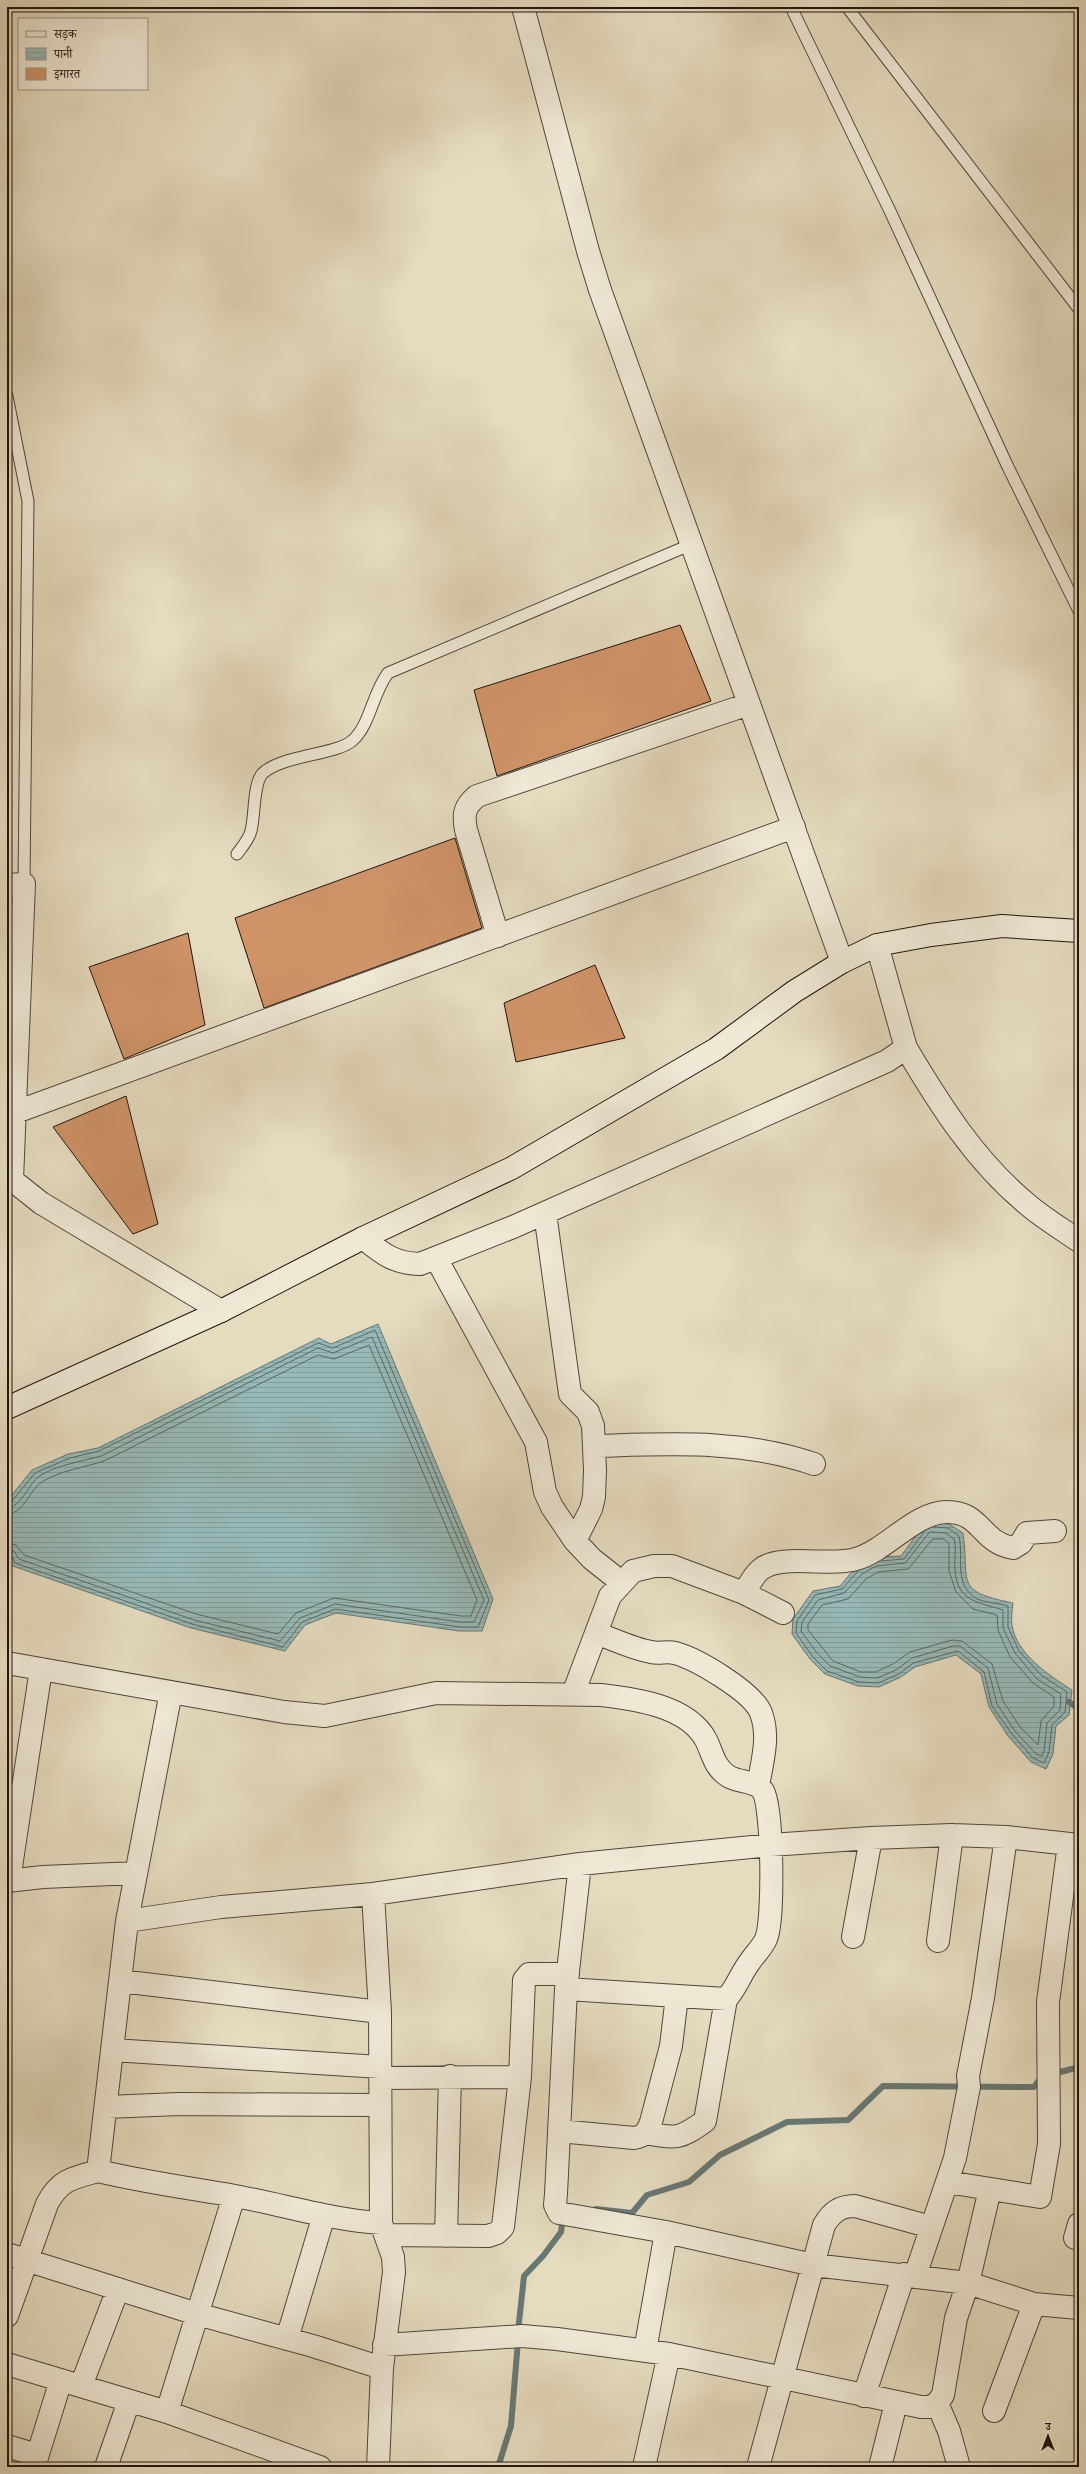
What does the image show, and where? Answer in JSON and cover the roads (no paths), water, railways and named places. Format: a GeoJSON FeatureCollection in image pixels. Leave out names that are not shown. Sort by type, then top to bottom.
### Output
{"type":"FeatureCollection","features":[{"type":"Feature","properties":{"kind":"street"},"geometry":{"type":"LineString","coordinates":[[523,7],[588,251],[842,962]]}},
{"type":"Feature","properties":{"kind":"street"},"geometry":{"type":"LineString","coordinates":[[498,936],[466,830],[464,818],[467,805],[477,796],[750,704]]}},
{"type":"Feature","properties":{"kind":"street"},"geometry":{"type":"LineString","coordinates":[[16,1112],[794,827]]}},
{"type":"Feature","properties":{"kind":"street"},"geometry":{"type":"LineString","coordinates":[[15,885],[22,953],[12,1002],[16,1112],[10,1178],[42,1203],[220,1311]]}},
{"type":"Feature","properties":{"kind":"street"},"geometry":{"type":"LineString","coordinates":[[7,1408],[220,1311],[363,1238],[512,1168],[716,1049],[795,991],[842,962],[877,945],[931,935],[1002,926],[1079,931]]}},
{"type":"Feature","properties":{"kind":"street"},"geometry":{"type":"LineString","coordinates":[[877,945],[906,1048],[953,1124],[990,1168],[1027,1204],[1079,1241]]}},
{"type":"Feature","properties":{"kind":"street"},"geometry":{"type":"LineString","coordinates":[[363,1238],[386,1257],[404,1264],[420,1264],[545,1213],[886,1061],[906,1048]]}},
{"type":"Feature","properties":{"kind":"street"},"geometry":{"type":"LineString","coordinates":[[545,1213],[570,1394],[588,1412],[593,1426],[594,1497],[587,1519],[575,1541]]}},
{"type":"Feature","properties":{"kind":"street"},"geometry":{"type":"LineString","coordinates":[[436,1258],[536,1442],[545,1492],[564,1528],[592,1559],[621,1582]]}},
{"type":"Feature","properties":{"kind":"street"},"geometry":{"type":"LineString","coordinates":[[594,1446],[684,1443],[729,1446],[759,1449],[814,1464]]}},
{"type":"Feature","properties":{"kind":"street"},"geometry":{"type":"LineString","coordinates":[[744,1593],[754,1576],[765,1566],[786,1562],[834,1562],[862,1557],[926,1516],[946,1512],[963,1514],[976,1522],[991,1540],[1002,1546],[1014,1548],[1022,1543],[1027,1533],[1055,1531]]}},
{"type":"Feature","properties":{"kind":"street"},"geometry":{"type":"LineString","coordinates":[[573,1694],[610,1596],[621,1582],[633,1571],[654,1566],[672,1566],[744,1593],[783,1613]]}},
{"type":"Feature","properties":{"kind":"street"},"geometry":{"type":"LineString","coordinates":[[596,1633],[650,1652],[668,1652],[685,1657],[737,1686],[751,1698],[761,1713],[765,1732],[765,1745],[758,1786]]}},
{"type":"Feature","properties":{"kind":"street"},"geometry":{"type":"LineString","coordinates":[[7,1664],[284,1712],[325,1716],[436,1693],[573,1694],[627,1698],[679,1715],[694,1724],[706,1740],[719,1769],[729,1777],[758,1786],[766,1798],[771,1845],[770,1927],[766,1939],[739,1978],[735,1990],[726,1999],[705,2120],[684,2136],[666,2137],[646,2133]]}},
{"type":"Feature","properties":{"kind":"street"},"geometry":{"type":"LineString","coordinates":[[41,1670],[8,1880],[136,1873]]}},
{"type":"Feature","properties":{"kind":"street"},"geometry":{"type":"LineString","coordinates":[[98,2170],[127,1921],[171,1692]]}},
{"type":"Feature","properties":{"kind":"street"},"geometry":{"type":"LineString","coordinates":[[127,1921],[221,1907],[373,1894],[580,1864],[771,1845],[871,1838],[952,1835],[1006,1837],[1074,1845],[1048,2002],[1050,2074],[1049,2144],[1040,2197],[947,2182]]}},
{"type":"Feature","properties":{"kind":"street"},"geometry":{"type":"LineString","coordinates":[[938,1941],[952,1835]]}},
{"type":"Feature","properties":{"kind":"street"},"geometry":{"type":"LineString","coordinates":[[864,2396],[909,2275],[931,2227],[955,2158],[989,1960],[1006,1837]]}},
{"type":"Feature","properties":{"kind":"street"},"geometry":{"type":"LineString","coordinates":[[853,1937],[871,1838]]}},
{"type":"Feature","properties":{"kind":"street"},"geometry":{"type":"LineString","coordinates":[[580,1864],[567,1982],[555,2205],[563,2213],[666,2232],[813,2265],[968,2283],[1034,2304],[1079,2308]]}},
{"type":"Feature","properties":{"kind":"street"},"geometry":{"type":"LineString","coordinates":[[373,1894],[380,2012],[379,2105],[383,2229],[393,2257],[394,2272],[382,2368],[378,2467]]}},
{"type":"Feature","properties":{"kind":"street"},"geometry":{"type":"LineString","coordinates":[[7,2316],[16,2257],[52,2193],[60,2184],[98,2170],[138,2181],[234,2196],[355,2221],[383,2229],[446,2236],[488,2236],[497,2233],[503,2227],[520,2077],[524,1980],[529,1974],[567,1982],[677,1996],[726,1999]]}},
{"type":"Feature","properties":{"kind":"street"},"geometry":{"type":"LineString","coordinates":[[120,1982],[380,2012]]}},
{"type":"Feature","properties":{"kind":"street"},"geometry":{"type":"LineString","coordinates":[[559,2131],[634,2138],[642,2137],[646,2133],[651,2122],[671,2046],[677,1996]]}},
{"type":"Feature","properties":{"kind":"street"},"geometry":{"type":"LineString","coordinates":[[112,2050],[380,2073],[520,2077]]}},
{"type":"Feature","properties":{"kind":"street"},"geometry":{"type":"LineString","coordinates":[[446,2236],[450,2076]]}},
{"type":"Feature","properties":{"kind":"street"},"geometry":{"type":"LineString","coordinates":[[106,2107],[179,2104],[379,2105]]}},
{"type":"Feature","properties":{"kind":"street"},"geometry":{"type":"LineString","coordinates":[[384,2345],[515,2337],[645,2351],[669,2354],[782,2377],[896,2403],[930,2407],[937,2403],[943,2395],[956,2318],[968,2283],[990,2189]]}},
{"type":"Feature","properties":{"kind":"street"},"geometry":{"type":"LineString","coordinates":[[167,2412],[234,2196]]}},
{"type":"Feature","properties":{"kind":"street"},"geometry":{"type":"LineString","coordinates":[[758,2467],[824,2225],[829,2217],[844,2206],[855,2206],[931,2227]]}},
{"type":"Feature","properties":{"kind":"street"},"geometry":{"type":"LineString","coordinates":[[287,2339],[324,2215]]}},
{"type":"Feature","properties":{"kind":"street"},"geometry":{"type":"LineString","coordinates":[[645,2351],[666,2232]]}},
{"type":"Feature","properties":{"kind":"street"},"geometry":{"type":"LineString","coordinates":[[16,2257],[197,2314],[287,2339],[382,2368]]}},
{"type":"Feature","properties":{"kind":"street"},"geometry":{"type":"LineString","coordinates":[[7,2446],[36,2461],[71,2383],[118,2289]]}},
{"type":"Feature","properties":{"kind":"street"},"geometry":{"type":"LineString","coordinates":[[994,2411],[1034,2304]]}},
{"type":"Feature","properties":{"kind":"street"},"geometry":{"type":"LineString","coordinates":[[644,2467],[669,2354]]}},
{"type":"Feature","properties":{"kind":"street"},"geometry":{"type":"LineString","coordinates":[[7,2364],[167,2412],[320,2467]]}},
{"type":"Feature","properties":{"kind":"street"},"geometry":{"type":"LineString","coordinates":[[106,2467],[129,2401]]}},
{"type":"Feature","properties":{"kind":"street"},"geometry":{"type":"LineString","coordinates":[[880,2467],[896,2403]]}},
{"type":"Feature","properties":{"kind":"street"},"geometry":{"type":"LineString","coordinates":[[937,2403],[949,2431],[959,2467]]}},
{"type":"Feature","properties":{"kind":"lane"},"geometry":{"type":"LineString","coordinates":[[792,7],[890,211],[1008,466],[1079,611]]}},
{"type":"Feature","properties":{"kind":"lane"},"geometry":{"type":"LineString","coordinates":[[847,7],[1079,309]]}},
{"type":"Feature","properties":{"kind":"lane"},"geometry":{"type":"LineString","coordinates":[[7,396],[28,501],[15,885]]}},
{"type":"Feature","properties":{"kind":"lane"},"geometry":{"type":"LineString","coordinates":[[237,854],[251,832],[258,784],[263,774],[284,762],[353,741],[362,728],[379,684],[388,673],[692,544]]}},
{"type":"Feature","properties":{"kind":"water"},"geometry":{"type":"Polygon","coordinates":[[[378,1324],[493,1599],[482,1631],[459,1631],[336,1613],[305,1625],[285,1651],[191,1628],[10,1565],[7,1501],[32,1470],[68,1454],[98,1448],[319,1338],[331,1344],[378,1324]]]}},
{"type":"Feature","properties":{"kind":"water"},"geometry":{"type":"Polygon","coordinates":[[[926,1522],[949,1524],[963,1533],[968,1582],[973,1589],[981,1594],[994,1599],[1013,1603],[1012,1625],[1015,1636],[1020,1645],[1027,1655],[1044,1671],[1072,1690],[1069,1715],[1056,1726],[1053,1754],[1046,1769],[1031,1762],[1008,1736],[989,1707],[981,1674],[956,1655],[915,1667],[901,1677],[879,1687],[858,1686],[825,1674],[810,1659],[792,1634],[793,1619],[813,1591],[840,1586],[856,1567],[874,1557],[901,1556],[926,1522]]]}},
{"type":"Feature","properties":{"kind":"waterway"},"geometry":{"type":"LineString","coordinates":[[1069,1702],[1079,1709]]}},
{"type":"Feature","properties":{"kind":"waterway"},"geometry":{"type":"LineString","coordinates":[[1053,2074],[1079,2067]]}},
{"type":"Feature","properties":{"kind":"waterway"},"geometry":{"type":"LineString","coordinates":[[596,2209],[632,2213],[647,2195],[689,2182],[720,2155],[787,2122],[848,2120],[883,2086],[1034,2087],[1042,2076]]}},
{"type":"Feature","properties":{"kind":"waterway"},"geometry":{"type":"LineString","coordinates":[[518,2332],[524,2276],[543,2256],[561,2232],[563,2217]]}},
{"type":"Feature","properties":{"kind":"waterway"},"geometry":{"type":"LineString","coordinates":[[498,2467],[511,2426],[518,2341]]}}]}
